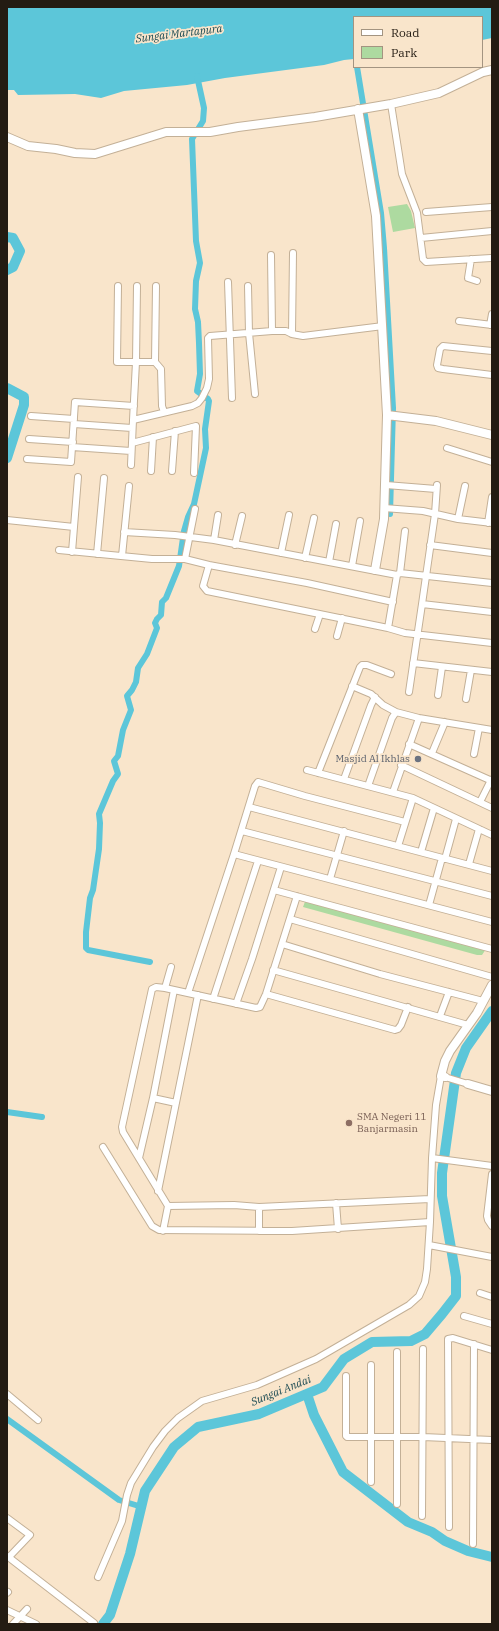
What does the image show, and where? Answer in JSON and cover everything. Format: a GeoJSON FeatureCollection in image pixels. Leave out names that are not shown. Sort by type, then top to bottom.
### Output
{"type":"FeatureCollection","features":[{"type":"Feature","properties":{"kind":"street"},"geometry":{"type":"LineString","coordinates":[[7,138],[28,146],[90,154],[166,132],[200,132],[315,117],[390,104],[439,93],[483,72],[492,70]]}},
{"type":"Feature","properties":{"kind":"street"},"geometry":{"type":"LineString","coordinates":[[390,104],[400,166],[416,208],[423,259],[426,262],[491,258]]}},
{"type":"Feature","properties":{"kind":"street"},"geometry":{"type":"LineString","coordinates":[[362,109],[375,211],[388,415],[386,485],[382,532],[375,570]]}},
{"type":"Feature","properties":{"kind":"street"},"geometry":{"type":"LineString","coordinates":[[426,212],[492,207]]}},
{"type":"Feature","properties":{"kind":"street"},"geometry":{"type":"LineString","coordinates":[[421,238],[492,231]]}},
{"type":"Feature","properties":{"kind":"street"},"geometry":{"type":"LineString","coordinates":[[292,334],[293,253]]}},
{"type":"Feature","properties":{"kind":"street"},"geometry":{"type":"LineString","coordinates":[[271,256],[272,331]]}},
{"type":"Feature","properties":{"kind":"street"},"geometry":{"type":"LineString","coordinates":[[471,259],[468,278],[477,281]]}},
{"type":"Feature","properties":{"kind":"street"},"geometry":{"type":"LineString","coordinates":[[228,282],[232,398]]}},
{"type":"Feature","properties":{"kind":"street"},"geometry":{"type":"LineString","coordinates":[[118,286],[117,362],[155,362],[161,368],[162,406],[164,412]]}},
{"type":"Feature","properties":{"kind":"street"},"geometry":{"type":"LineString","coordinates":[[131,465],[136,362],[136,286]]}},
{"type":"Feature","properties":{"kind":"street"},"geometry":{"type":"LineString","coordinates":[[155,362],[156,286]]}},
{"type":"Feature","properties":{"kind":"street"},"geometry":{"type":"LineString","coordinates":[[248,286],[249,333],[255,394]]}},
{"type":"Feature","properties":{"kind":"street"},"geometry":{"type":"LineString","coordinates":[[459,321],[491,325],[492,314]]}},
{"type":"Feature","properties":{"kind":"street"},"geometry":{"type":"LineString","coordinates":[[133,420],[196,405],[204,396],[209,379],[208,338],[210,336],[286,331],[303,336],[382,326]]}},
{"type":"Feature","properties":{"kind":"street"},"geometry":{"type":"LineString","coordinates":[[492,351],[444,346],[440,349],[437,365],[438,368],[443,370],[492,375]]}},
{"type":"Feature","properties":{"kind":"street"},"geometry":{"type":"LineString","coordinates":[[27,460],[71,462],[75,402],[134,406]]}},
{"type":"Feature","properties":{"kind":"street"},"geometry":{"type":"LineString","coordinates":[[388,415],[436,421],[492,435]]}},
{"type":"Feature","properties":{"kind":"street"},"geometry":{"type":"LineString","coordinates":[[30,416],[132,428]]}},
{"type":"Feature","properties":{"kind":"street"},"geometry":{"type":"LineString","coordinates":[[132,443],[196,426],[194,473]]}},
{"type":"Feature","properties":{"kind":"street"},"geometry":{"type":"LineString","coordinates":[[172,471],[175,431]]}},
{"type":"Feature","properties":{"kind":"street"},"geometry":{"type":"LineString","coordinates":[[151,471],[153,437]]}},
{"type":"Feature","properties":{"kind":"street"},"geometry":{"type":"LineString","coordinates":[[29,439],[131,451]]}},
{"type":"Feature","properties":{"kind":"street"},"geometry":{"type":"LineString","coordinates":[[447,448],[492,462]]}},
{"type":"Feature","properties":{"kind":"street"},"geometry":{"type":"LineString","coordinates":[[72,552],[78,476]]}},
{"type":"Feature","properties":{"kind":"street"},"geometry":{"type":"LineString","coordinates":[[97,554],[104,478]]}},
{"type":"Feature","properties":{"kind":"street"},"geometry":{"type":"LineString","coordinates":[[386,485],[437,487],[435,514],[408,692]]}},
{"type":"Feature","properties":{"kind":"street"},"geometry":{"type":"LineString","coordinates":[[122,556],[129,486]]}},
{"type":"Feature","properties":{"kind":"street"},"geometry":{"type":"LineString","coordinates":[[458,519],[465,486]]}},
{"type":"Feature","properties":{"kind":"street"},"geometry":{"type":"LineString","coordinates":[[384,508],[423,511],[458,519],[490,523],[492,496]]}},
{"type":"Feature","properties":{"kind":"street"},"geometry":{"type":"LineString","coordinates":[[183,559],[187,536],[195,509]]}},
{"type":"Feature","properties":{"kind":"street"},"geometry":{"type":"LineString","coordinates":[[214,540],[218,515]]}},
{"type":"Feature","properties":{"kind":"street"},"geometry":{"type":"LineString","coordinates":[[281,553],[288,515]]}},
{"type":"Feature","properties":{"kind":"street"},"geometry":{"type":"LineString","coordinates":[[235,545],[242,516]]}},
{"type":"Feature","properties":{"kind":"street"},"geometry":{"type":"LineString","coordinates":[[305,558],[314,518]]}},
{"type":"Feature","properties":{"kind":"street"},"geometry":{"type":"LineString","coordinates":[[7,520],[74,527]]}},
{"type":"Feature","properties":{"kind":"street"},"geometry":{"type":"LineString","coordinates":[[352,566],[360,521]]}},
{"type":"Feature","properties":{"kind":"street"},"geometry":{"type":"LineString","coordinates":[[329,562],[336,524]]}},
{"type":"Feature","properties":{"kind":"street"},"geometry":{"type":"LineString","coordinates":[[124,532],[187,536],[399,574],[492,583]]}},
{"type":"Feature","properties":{"kind":"street"},"geometry":{"type":"LineString","coordinates":[[388,628],[406,532]]}},
{"type":"Feature","properties":{"kind":"street"},"geometry":{"type":"LineString","coordinates":[[430,545],[492,553]]}},
{"type":"Feature","properties":{"kind":"street"},"geometry":{"type":"LineString","coordinates":[[58,550],[152,559],[183,559],[307,583],[393,602]]}},
{"type":"Feature","properties":{"kind":"street"},"geometry":{"type":"LineString","coordinates":[[209,565],[203,586],[206,590],[342,618],[405,633],[417,633],[492,643]]}},
{"type":"Feature","properties":{"kind":"street"},"geometry":{"type":"LineString","coordinates":[[422,604],[492,612]]}},
{"type":"Feature","properties":{"kind":"street"},"geometry":{"type":"LineString","coordinates":[[315,629],[320,614]]}},
{"type":"Feature","properties":{"kind":"street"},"geometry":{"type":"LineString","coordinates":[[337,636],[342,618]]}},
{"type":"Feature","properties":{"kind":"street"},"geometry":{"type":"LineString","coordinates":[[413,663],[492,672]]}},
{"type":"Feature","properties":{"kind":"street"},"geometry":{"type":"LineString","coordinates":[[318,773],[362,664],[391,674]]}},
{"type":"Feature","properties":{"kind":"street"},"geometry":{"type":"LineString","coordinates":[[438,695],[442,667]]}},
{"type":"Feature","properties":{"kind":"street"},"geometry":{"type":"LineString","coordinates":[[466,699],[471,670]]}},
{"type":"Feature","properties":{"kind":"street"},"geometry":{"type":"LineString","coordinates":[[352,686],[365,690],[383,705],[396,712],[419,718],[492,730]]}},
{"type":"Feature","properties":{"kind":"street"},"geometry":{"type":"LineString","coordinates":[[344,780],[375,697]]}},
{"type":"Feature","properties":{"kind":"street"},"geometry":{"type":"LineString","coordinates":[[368,786],[392,718],[396,712]]}},
{"type":"Feature","properties":{"kind":"street"},"geometry":{"type":"LineString","coordinates":[[392,792],[419,718]]}},
{"type":"Feature","properties":{"kind":"street"},"geometry":{"type":"LineString","coordinates":[[432,753],[445,722]]}},
{"type":"Feature","properties":{"kind":"street"},"geometry":{"type":"LineString","coordinates":[[474,754],[479,728]]}},
{"type":"Feature","properties":{"kind":"street"},"geometry":{"type":"LineString","coordinates":[[409,744],[492,780],[480,802]]}},
{"type":"Feature","properties":{"kind":"street"},"geometry":{"type":"LineString","coordinates":[[401,765],[492,808]]}},
{"type":"Feature","properties":{"kind":"street"},"geometry":{"type":"LineString","coordinates":[[307,770],[413,798],[492,835]]}},
{"type":"Feature","properties":{"kind":"street"},"geometry":{"type":"LineString","coordinates":[[188,993],[242,831],[255,786],[258,782],[405,822]]}},
{"type":"Feature","properties":{"kind":"street"},"geometry":{"type":"LineString","coordinates":[[398,846],[413,798]]}},
{"type":"Feature","properties":{"kind":"street"},"geometry":{"type":"LineString","coordinates":[[249,807],[492,870]]}},
{"type":"Feature","properties":{"kind":"street"},"geometry":{"type":"LineString","coordinates":[[421,852],[434,808]]}},
{"type":"Feature","properties":{"kind":"street"},"geometry":{"type":"LineString","coordinates":[[429,905],[456,819]]}},
{"type":"Feature","properties":{"kind":"street"},"geometry":{"type":"LineString","coordinates":[[469,864],[479,829]]}},
{"type":"Feature","properties":{"kind":"street"},"geometry":{"type":"LineString","coordinates":[[242,831],[492,896]]}},
{"type":"Feature","properties":{"kind":"street"},"geometry":{"type":"LineString","coordinates":[[330,879],[344,831]]}},
{"type":"Feature","properties":{"kind":"street"},"geometry":{"type":"LineString","coordinates":[[234,854],[492,922]]}},
{"type":"Feature","properties":{"kind":"street"},"geometry":{"type":"LineString","coordinates":[[213,998],[258,861]]}},
{"type":"Feature","properties":{"kind":"street"},"geometry":{"type":"LineString","coordinates":[[236,1004],[252,960],[280,867]]}},
{"type":"Feature","properties":{"kind":"street"},"geometry":{"type":"LineString","coordinates":[[274,890],[492,949]]}},
{"type":"Feature","properties":{"kind":"street"},"geometry":{"type":"LineString","coordinates":[[163,1231],[168,1206],[123,1132],[122,1127],[152,989],[156,987],[165,988],[259,1008],[266,994],[296,896]]}},
{"type":"Feature","properties":{"kind":"street"},"geometry":{"type":"LineString","coordinates":[[290,919],[492,977]]}},
{"type":"Feature","properties":{"kind":"street"},"geometry":{"type":"LineString","coordinates":[[282,944],[483,1001]]}},
{"type":"Feature","properties":{"kind":"street"},"geometry":{"type":"LineString","coordinates":[[165,988],[171,967]]}},
{"type":"Feature","properties":{"kind":"street"},"geometry":{"type":"LineString","coordinates":[[273,970],[468,1025]]}},
{"type":"Feature","properties":{"kind":"street"},"geometry":{"type":"LineString","coordinates":[[98,1576],[122,1521],[131,1483],[153,1447],[170,1426],[202,1401],[258,1385],[316,1359],[409,1305],[419,1296],[426,1276],[436,1105],[445,1061],[450,1050],[468,1025],[492,985]]}},
{"type":"Feature","properties":{"kind":"street"},"geometry":{"type":"LineString","coordinates":[[139,1158],[154,1098],[174,990]]}},
{"type":"Feature","properties":{"kind":"street"},"geometry":{"type":"LineString","coordinates":[[440,1016],[449,992]]}},
{"type":"Feature","properties":{"kind":"street"},"geometry":{"type":"LineString","coordinates":[[266,994],[394,1030],[398,1029],[401,1025],[408,1007]]}},
{"type":"Feature","properties":{"kind":"street"},"geometry":{"type":"LineString","coordinates":[[158,1191],[198,995]]}},
{"type":"Feature","properties":{"kind":"street"},"geometry":{"type":"LineString","coordinates":[[443,1076],[492,1091]]}},
{"type":"Feature","properties":{"kind":"street"},"geometry":{"type":"LineString","coordinates":[[154,1098],[176,1103]]}},
{"type":"Feature","properties":{"kind":"street"},"geometry":{"type":"LineString","coordinates":[[102,1146],[152,1226],[163,1231],[338,1229],[430,1222]]}},
{"type":"Feature","properties":{"kind":"street"},"geometry":{"type":"LineString","coordinates":[[432,1158],[492,1166]]}},
{"type":"Feature","properties":{"kind":"street"},"geometry":{"type":"LineString","coordinates":[[492,1174],[487,1216],[492,1226]]}},
{"type":"Feature","properties":{"kind":"street"},"geometry":{"type":"LineString","coordinates":[[168,1206],[234,1205],[259,1207],[430,1199]]}},
{"type":"Feature","properties":{"kind":"street"},"geometry":{"type":"LineString","coordinates":[[336,1204],[338,1229]]}},
{"type":"Feature","properties":{"kind":"street"},"geometry":{"type":"LineString","coordinates":[[259,1207],[259,1231]]}},
{"type":"Feature","properties":{"kind":"street"},"geometry":{"type":"LineString","coordinates":[[429,1245],[492,1256]]}},
{"type":"Feature","properties":{"kind":"street"},"geometry":{"type":"LineString","coordinates":[[480,1294],[492,1297]]}},
{"type":"Feature","properties":{"kind":"street"},"geometry":{"type":"LineString","coordinates":[[464,1316],[492,1324]]}},
{"type":"Feature","properties":{"kind":"street"},"geometry":{"type":"LineString","coordinates":[[449,1527],[448,1339],[453,1338],[492,1350]]}},
{"type":"Feature","properties":{"kind":"street"},"geometry":{"type":"LineString","coordinates":[[473,1544],[474,1344]]}},
{"type":"Feature","properties":{"kind":"street"},"geometry":{"type":"LineString","coordinates":[[422,1516],[423,1349]]}},
{"type":"Feature","properties":{"kind":"street"},"geometry":{"type":"LineString","coordinates":[[397,1352],[397,1504]]}},
{"type":"Feature","properties":{"kind":"street"},"geometry":{"type":"LineString","coordinates":[[371,1365],[371,1482]]}},
{"type":"Feature","properties":{"kind":"street"},"geometry":{"type":"LineString","coordinates":[[346,1376],[346,1437],[423,1437],[492,1440]]}},
{"type":"Feature","properties":{"kind":"street"},"geometry":{"type":"LineString","coordinates":[[7,1394],[38,1420]]}},
{"type":"Feature","properties":{"kind":"street"},"geometry":{"type":"LineString","coordinates":[[8,1521],[30,1535],[8,1557],[94,1623]]}},
{"type":"Feature","properties":{"kind":"street"},"geometry":{"type":"LineString","coordinates":[[13,1624],[27,1609]]}},
{"type":"Feature","properties":{"kind":"street"},"geometry":{"type":"LineString","coordinates":[[7,1610],[36,1624]]}},
{"type":"Feature","properties":{"kind":"green space"},"geometry":{"type":"Polygon","coordinates":[[[407,204],[411,211],[415,228],[393,232],[388,207],[407,204]]]}},
{"type":"Feature","properties":{"kind":"green space"},"geometry":{"type":"Polygon","coordinates":[[[306,899],[486,949],[482,955],[477,955],[303,907],[306,899]]]}},
{"type":"Feature","properties":{"kind":"water","name":"Sungai Martapura"},"geometry":{"type":"Polygon","coordinates":[[[7,7],[492,7],[492,38],[483,40],[483,16],[353,16],[353,59],[324,65],[225,78],[187,85],[124,91],[101,98],[75,94],[18,95],[14,90],[7,90],[7,7]]]}},
{"type":"Feature","properties":{"kind":"waterway"},"geometry":{"type":"LineString","coordinates":[[357,68],[381,213],[384,248],[393,408],[390,514]]}},
{"type":"Feature","properties":{"kind":"waterway"},"geometry":{"type":"LineString","coordinates":[[150,962],[88,950],[86,948],[86,932],[90,898],[93,890],[99,849],[99,814],[113,781],[118,774],[114,761],[118,756],[123,730],[131,710],[127,696],[136,682],[138,668],[147,654],[157,628],[155,623],[161,615],[162,602],[166,598],[179,566],[184,531],[194,504],[206,448],[205,429],[209,401],[197,391],[200,374],[198,322],[195,309],[196,281],[200,263],[196,241],[192,139],[203,121],[204,108],[197,76]]}},
{"type":"Feature","properties":{"kind":"waterway"},"geometry":{"type":"LineString","coordinates":[[7,237],[13,238],[20,251],[13,267],[7,270]]}},
{"type":"Feature","properties":{"kind":"waterway"},"geometry":{"type":"LineString","coordinates":[[7,388],[24,397],[24,405],[7,458]]}},
{"type":"Feature","properties":{"kind":"waterway","name":"Sungai Andai"},"geometry":{"type":"LineString","coordinates":[[103,1624],[110,1615],[130,1554],[145,1491],[174,1447],[198,1427],[259,1414],[323,1387],[344,1359],[372,1342],[411,1341],[425,1334],[456,1296],[456,1277],[442,1196],[442,1173],[456,1073],[466,1048],[492,1011]]}},
{"type":"Feature","properties":{"kind":"waterway"},"geometry":{"type":"LineString","coordinates":[[7,1112],[42,1117]]}},
{"type":"Feature","properties":{"kind":"waterway"},"geometry":{"type":"LineString","coordinates":[[307,1394],[314,1415],[343,1472],[408,1522],[432,1532],[445,1541],[468,1551],[492,1557]]}},
{"type":"Feature","properties":{"kind":"waterway"},"geometry":{"type":"LineString","coordinates":[[7,1419],[119,1500],[142,1507]]}},
{"type":"Feature","properties":{"kind":"place","name":"Masjid Al Ikhlas"},"geometry":{"type":"Point","coordinates":[418,759]}},
{"type":"Feature","properties":{"kind":"place","name":"SMA Negeri 11 Banjarmasin"},"geometry":{"type":"Point","coordinates":[349,1123]}}]}
